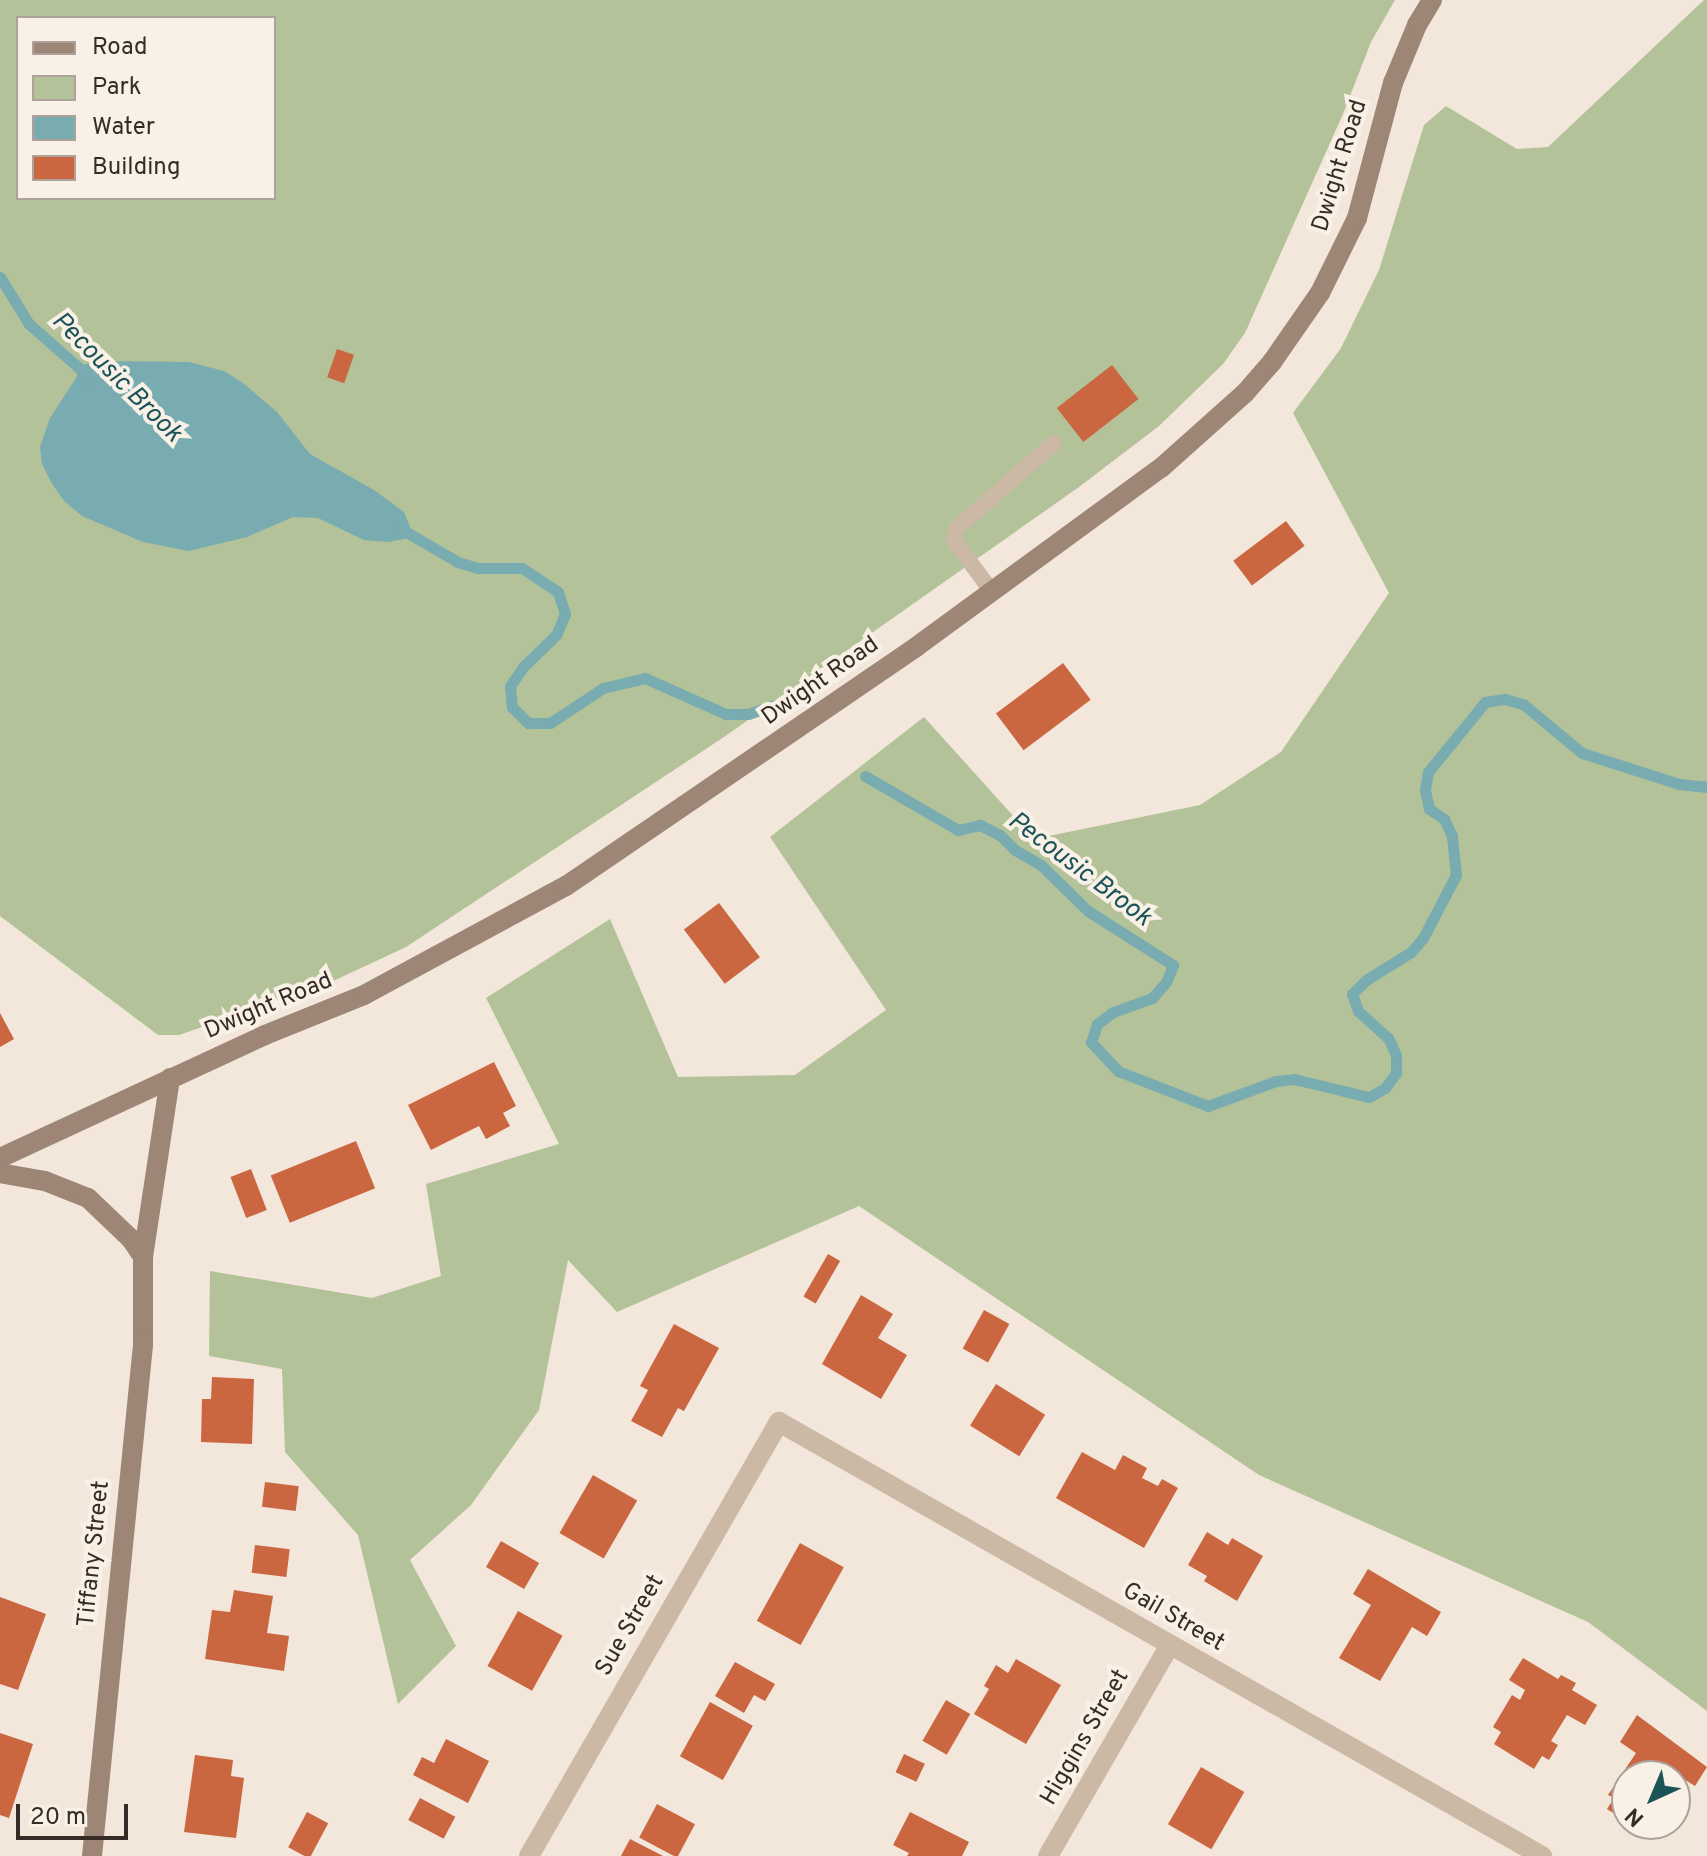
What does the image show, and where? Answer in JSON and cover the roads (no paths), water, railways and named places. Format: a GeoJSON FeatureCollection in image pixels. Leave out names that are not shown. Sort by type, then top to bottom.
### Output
{"type":"FeatureCollection","features":[{"type":"Feature","properties":{"kind":"main road","name":"Dwight Road"},"geometry":{"type":"LineString","coordinates":[[0,1158],[170,1078],[364,995],[566,886],[836,703],[1161,468],[1245,393],[1298,328],[1346,244],[1366,187],[1393,83],[1417,25],[1432,0]]}},
{"type":"Feature","properties":{"kind":"main road","name":"Tiffany Street"},"geometry":{"type":"LineString","coordinates":[[92,1856],[143,1345],[143,1257],[170,1078]]}},
{"type":"Feature","properties":{"kind":"main road"},"geometry":{"type":"LineString","coordinates":[[0,1173],[45,1181],[88,1198],[131,1239],[143,1257]]}},
{"type":"Feature","properties":{"kind":"street","name":"Gail Street"},"geometry":{"type":"LineString","coordinates":[[779,1422],[1542,1856]]}},
{"type":"Feature","properties":{"kind":"street","name":"Sue Street"},"geometry":{"type":"LineString","coordinates":[[529,1856],[779,1422]]}},
{"type":"Feature","properties":{"kind":"street","name":"Higgins Street"},"geometry":{"type":"LineString","coordinates":[[1048,1856],[1169,1646]]}},
{"type":"Feature","properties":{"kind":"lane"},"geometry":{"type":"LineString","coordinates":[[992,592],[954,540],[956,529],[1054,443]]}},
{"type":"Feature","properties":{"kind":"water"},"geometry":{"type":"Polygon","coordinates":[[[107,361],[189,362],[224,371],[277,412],[310,454],[374,490],[404,512],[414,537],[388,542],[364,540],[318,518],[293,517],[247,537],[189,551],[143,542],[82,516],[64,501],[51,482],[42,464],[40,447],[50,418],[85,364],[107,361]]]}},
{"type":"Feature","properties":{"kind":"waterway","name":"Pecousic Brook"},"geometry":{"type":"LineString","coordinates":[[0,277],[29,324],[79,368],[90,382]]}},
{"type":"Feature","properties":{"kind":"waterway","name":"Pecousic Brook"},"geometry":{"type":"LineString","coordinates":[[403,530],[458,562],[478,568],[522,568],[558,592],[565,614],[556,635],[523,667],[510,686],[512,707],[528,723],[550,723],[603,688],[645,678],[726,714],[748,714],[774,705]]}},
{"type":"Feature","properties":{"kind":"waterway","name":"Pecousic Brook"},"geometry":{"type":"LineString","coordinates":[[865,776],[958,830],[980,825],[1000,835],[1015,850],[1041,865],[1088,911],[1173,965],[1166,982],[1152,998],[1113,1012],[1097,1024],[1091,1042],[1118,1071],[1208,1106],[1276,1081],[1294,1079],[1369,1097],[1385,1088],[1396,1073],[1396,1055],[1388,1038],[1358,1011],[1352,994],[1366,980],[1411,952],[1423,938],[1456,875],[1452,836],[1444,819],[1429,809],[1425,790],[1428,772],[1485,702],[1505,699],[1523,704],[1582,753],[1679,784],[1707,787]]}}]}
